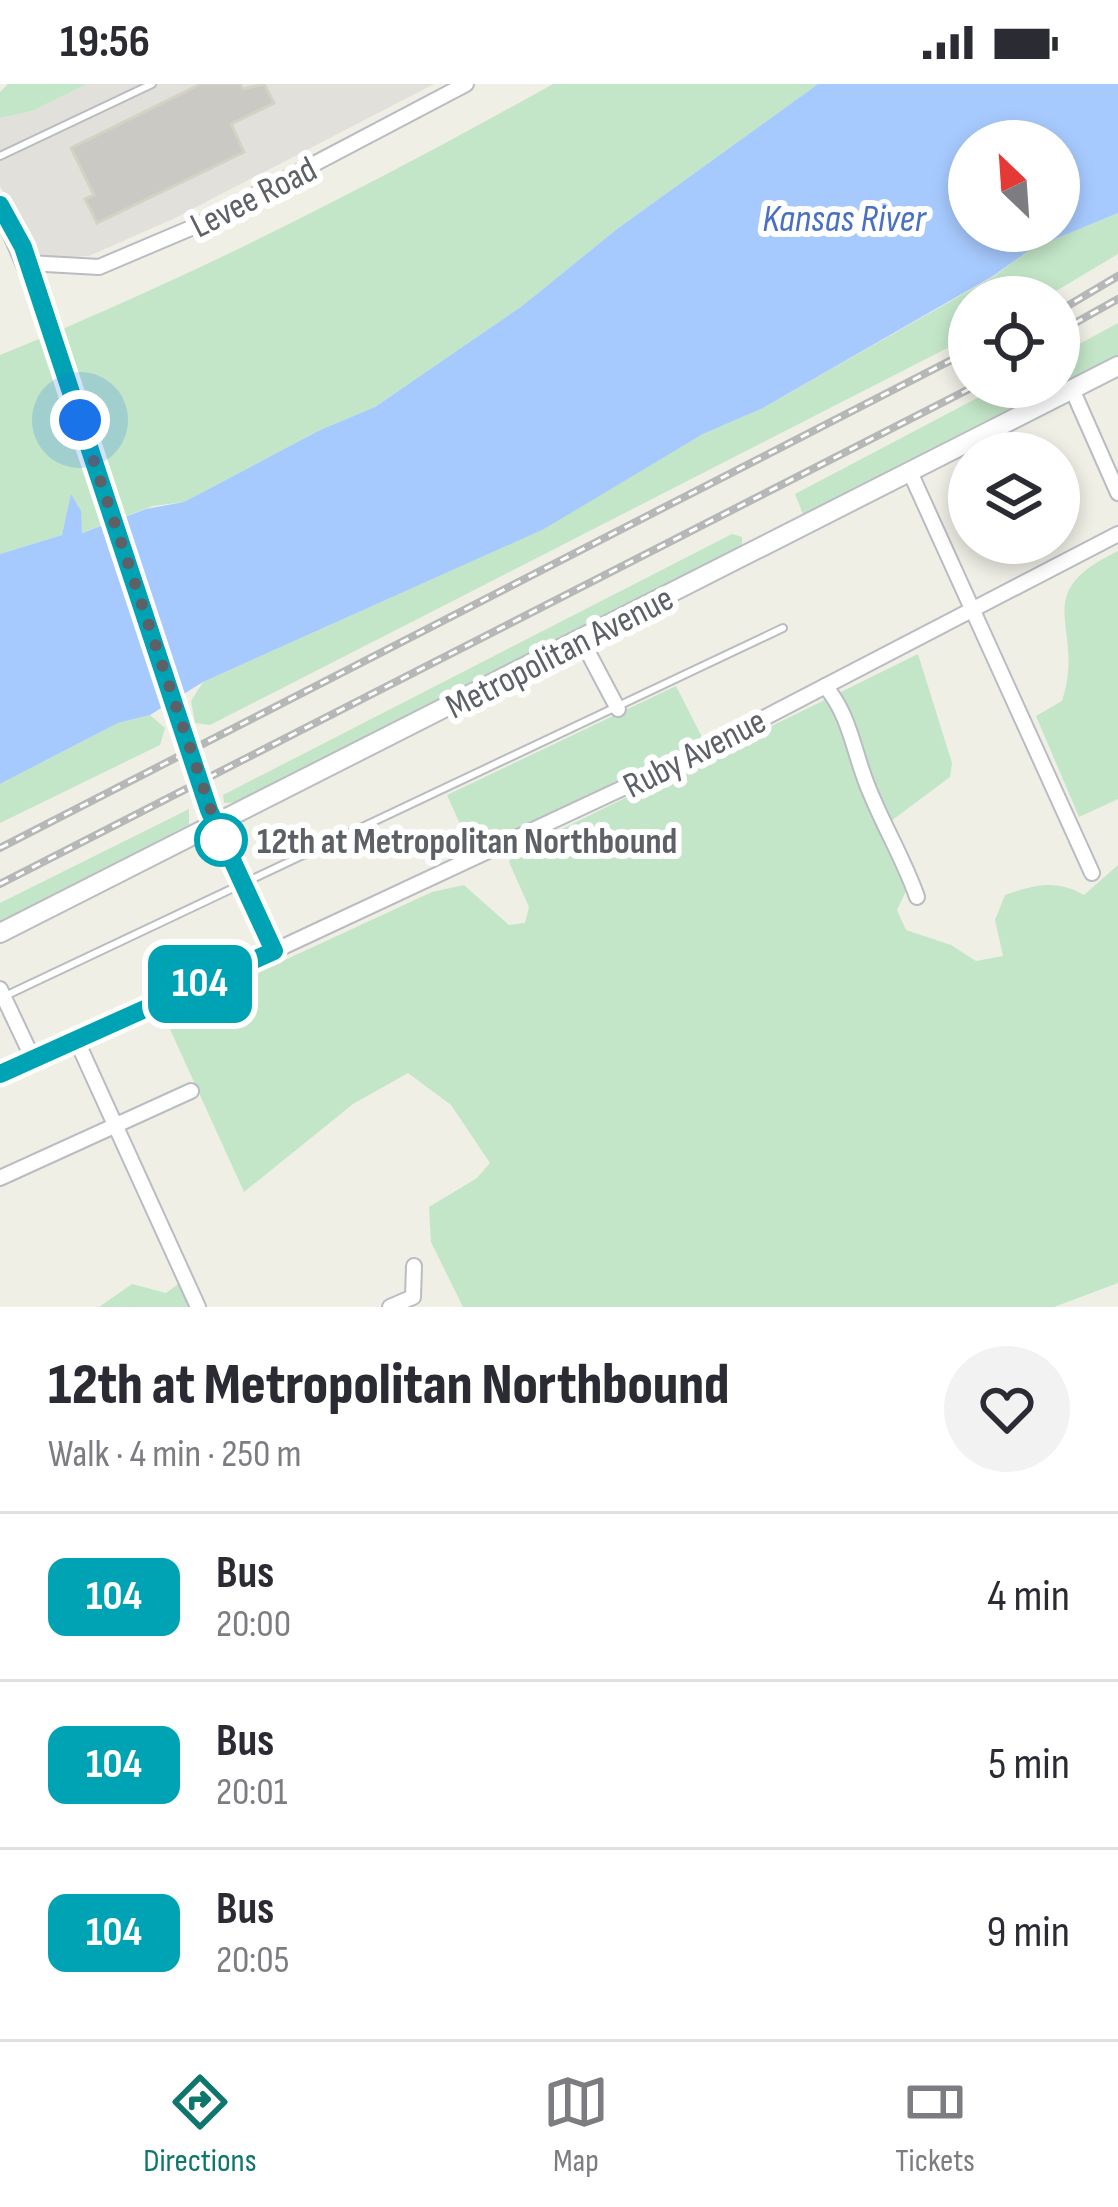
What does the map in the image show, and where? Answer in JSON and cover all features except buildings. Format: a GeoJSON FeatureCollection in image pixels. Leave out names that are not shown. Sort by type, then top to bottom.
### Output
{"type":"FeatureCollection","features":[{"type":"Feature","properties":{"kind":"main road"},"geometry":{"type":"LineString","coordinates":[[0,205],[28,263],[212,818],[274,951]]}},
{"type":"Feature","properties":{"kind":"main road","name":"Metropolitan Avenue"},"geometry":{"type":"LineString","coordinates":[[1080,384],[1118,366]]}},
{"type":"Feature","properties":{"kind":"main road","name":"Metropolitan Avenue"},"geometry":{"type":"LineString","coordinates":[[0,933],[212,818],[581,639],[1033,408]]}},
{"type":"Feature","properties":{"kind":"main road","name":"Ruby Avenue"},"geometry":{"type":"LineString","coordinates":[[0,1074],[274,951]]}},
{"type":"Feature","properties":{"kind":"street","name":"Levee Road"},"geometry":{"type":"LineString","coordinates":[[28,263],[99,267],[198,225],[466,84]]}},
{"type":"Feature","properties":{"kind":"street"},"geometry":{"type":"LineString","coordinates":[[1080,406],[1118,493]]}},
{"type":"Feature","properties":{"kind":"street"},"geometry":{"type":"LineString","coordinates":[[910,472],[1092,874]]}},
{"type":"Feature","properties":{"kind":"street","name":"Ruby Avenue"},"geometry":{"type":"LineString","coordinates":[[274,951],[671,766],[1118,535]]}},
{"type":"Feature","properties":{"kind":"street"},"geometry":{"type":"LineString","coordinates":[[581,639],[618,709]]}},
{"type":"Feature","properties":{"kind":"street"},"geometry":{"type":"LineString","coordinates":[[825,686],[845,716],[865,781],[899,845],[916,897]]}},
{"type":"Feature","properties":{"kind":"street"},"geometry":{"type":"LineString","coordinates":[[1,995],[33,1059]]}},
{"type":"Feature","properties":{"kind":"street"},"geometry":{"type":"LineString","coordinates":[[76,1039],[198,1307]]}},
{"type":"Feature","properties":{"kind":"street"},"geometry":{"type":"LineString","coordinates":[[0,1178],[191,1091]]}},
{"type":"Feature","properties":{"kind":"street"},"geometry":{"type":"LineString","coordinates":[[390,1307],[412,1297],[414,1266]]}},
{"type":"Feature","properties":{"kind":"lane"},"geometry":{"type":"LineString","coordinates":[[0,156],[152,84]]}},
{"type":"Feature","properties":{"kind":"lane"},"geometry":{"type":"LineString","coordinates":[[1,995],[243,886],[783,628]]}},
{"type":"Feature","properties":{"kind":"shaded area"},"geometry":{"type":"Polygon","coordinates":[[[87,84],[434,84],[175,218],[89,256],[38,259],[0,186],[0,118],[32,111],[87,84]]]}},
{"type":"Feature","properties":{"kind":"green space"},"geometry":{"type":"Polygon","coordinates":[[[8,84],[87,84],[32,111],[0,118],[0,92],[8,84]]]}},
{"type":"Feature","properties":{"kind":"green space"},"geometry":{"type":"Polygon","coordinates":[[[553,84],[818,84],[617,229],[522,306],[375,407],[320,430],[184,502],[153,506],[81,533],[81,511],[68,516],[62,535],[0,554],[0,355],[281,228],[553,84]]]}},
{"type":"Feature","properties":{"kind":"green space"},"geometry":{"type":"Polygon","coordinates":[[[1118,213],[1118,254],[1080,277],[994,276],[1027,252],[1080,252],[1080,229],[1118,213]]]}},
{"type":"Feature","properties":{"kind":"green space"},"geometry":{"type":"Polygon","coordinates":[[[948,303],[948,348],[210,725],[195,723],[191,701],[203,682],[541,530],[703,434],[761,409],[948,303]]]}},
{"type":"Feature","properties":{"kind":"green space"},"geometry":{"type":"Polygon","coordinates":[[[1118,323],[1118,356],[1080,375],[1080,344],[1118,323]]]}},
{"type":"Feature","properties":{"kind":"green space"},"geometry":{"type":"Polygon","coordinates":[[[958,408],[1016,408],[969,432],[948,432],[948,443],[804,517],[795,494],[958,408]]]}},
{"type":"Feature","properties":{"kind":"green space"},"geometry":{"type":"Polygon","coordinates":[[[732,534],[742,537],[742,546],[241,802],[224,803],[223,795],[732,534]]]}},
{"type":"Feature","properties":{"kind":"green space"},"geometry":{"type":"Polygon","coordinates":[[[1118,551],[1118,799],[1079,817],[1036,716],[1062,701],[1068,675],[1066,598],[1090,567],[1118,551]]]}},
{"type":"Feature","properties":{"kind":"green space"},"geometry":{"type":"Polygon","coordinates":[[[918,654],[952,763],[950,777],[883,827],[908,887],[897,910],[906,930],[951,945],[976,961],[1003,956],[995,920],[1005,895],[1045,885],[1084,895],[1118,865],[1118,1283],[1054,1307],[463,1307],[431,1242],[429,1207],[477,1178],[490,1163],[451,1105],[408,1073],[353,1104],[244,1192],[164,1016],[432,892],[464,885],[509,925],[525,923],[529,907],[509,862],[515,852],[918,654]]]}},
{"type":"Feature","properties":{"kind":"green space"},"geometry":{"type":"Polygon","coordinates":[[[676,686],[705,743],[472,851],[447,795],[676,686]]]}},
{"type":"Feature","properties":{"kind":"green space"},"geometry":{"type":"Polygon","coordinates":[[[150,715],[165,728],[160,745],[0,823],[0,784],[118,723],[150,715]]]}},
{"type":"Feature","properties":{"kind":"green space"},"geometry":{"type":"Polygon","coordinates":[[[189,809],[189,825],[0,923],[0,903],[189,809]]]}},
{"type":"Feature","properties":{"kind":"green space"},"geometry":{"type":"Polygon","coordinates":[[[181,1282],[192,1307],[99,1307],[132,1284],[166,1293],[181,1282]]]}},
{"type":"Feature","properties":{"kind":"water","name":"Kansas River"},"geometry":{"type":"Polygon","coordinates":[[[818,84],[1118,84],[1118,213],[1080,229],[1080,120],[948,120],[948,252],[1027,252],[993,276],[948,276],[948,302],[761,409],[703,434],[544,529],[203,682],[150,715],[118,723],[0,784],[0,554],[62,535],[71,494],[81,511],[82,533],[146,509],[184,502],[320,430],[375,407],[522,306],[617,229],[818,84]]]}},
{"type":"Feature","properties":{"kind":"railway"},"geometry":{"type":"LineString","coordinates":[[1080,299],[1118,276]]}},
{"type":"Feature","properties":{"kind":"railway"},"geometry":{"type":"LineString","coordinates":[[1080,320],[1118,299]]}},
{"type":"Feature","properties":{"kind":"railway"},"geometry":{"type":"LineString","coordinates":[[0,848],[948,362]]}},
{"type":"Feature","properties":{"kind":"railway"},"geometry":{"type":"LineString","coordinates":[[0,884],[948,400]]}},
{"type":"Feature","properties":{"kind":"bus line","name":"104"},"geometry":{"type":"LineString","coordinates":[[0,205],[23,247],[209,810],[274,951],[0,1074]]}},
{"type":"Feature","properties":{"kind":"place","name":"12th at Metropolitan Northbound"},"geometry":{"type":"Point","coordinates":[221,840]}},
{"type":"Feature","properties":{"kind":"route"},"geometry":{"type":"LineString","coordinates":[[80,420],[221,840]]}}]}
